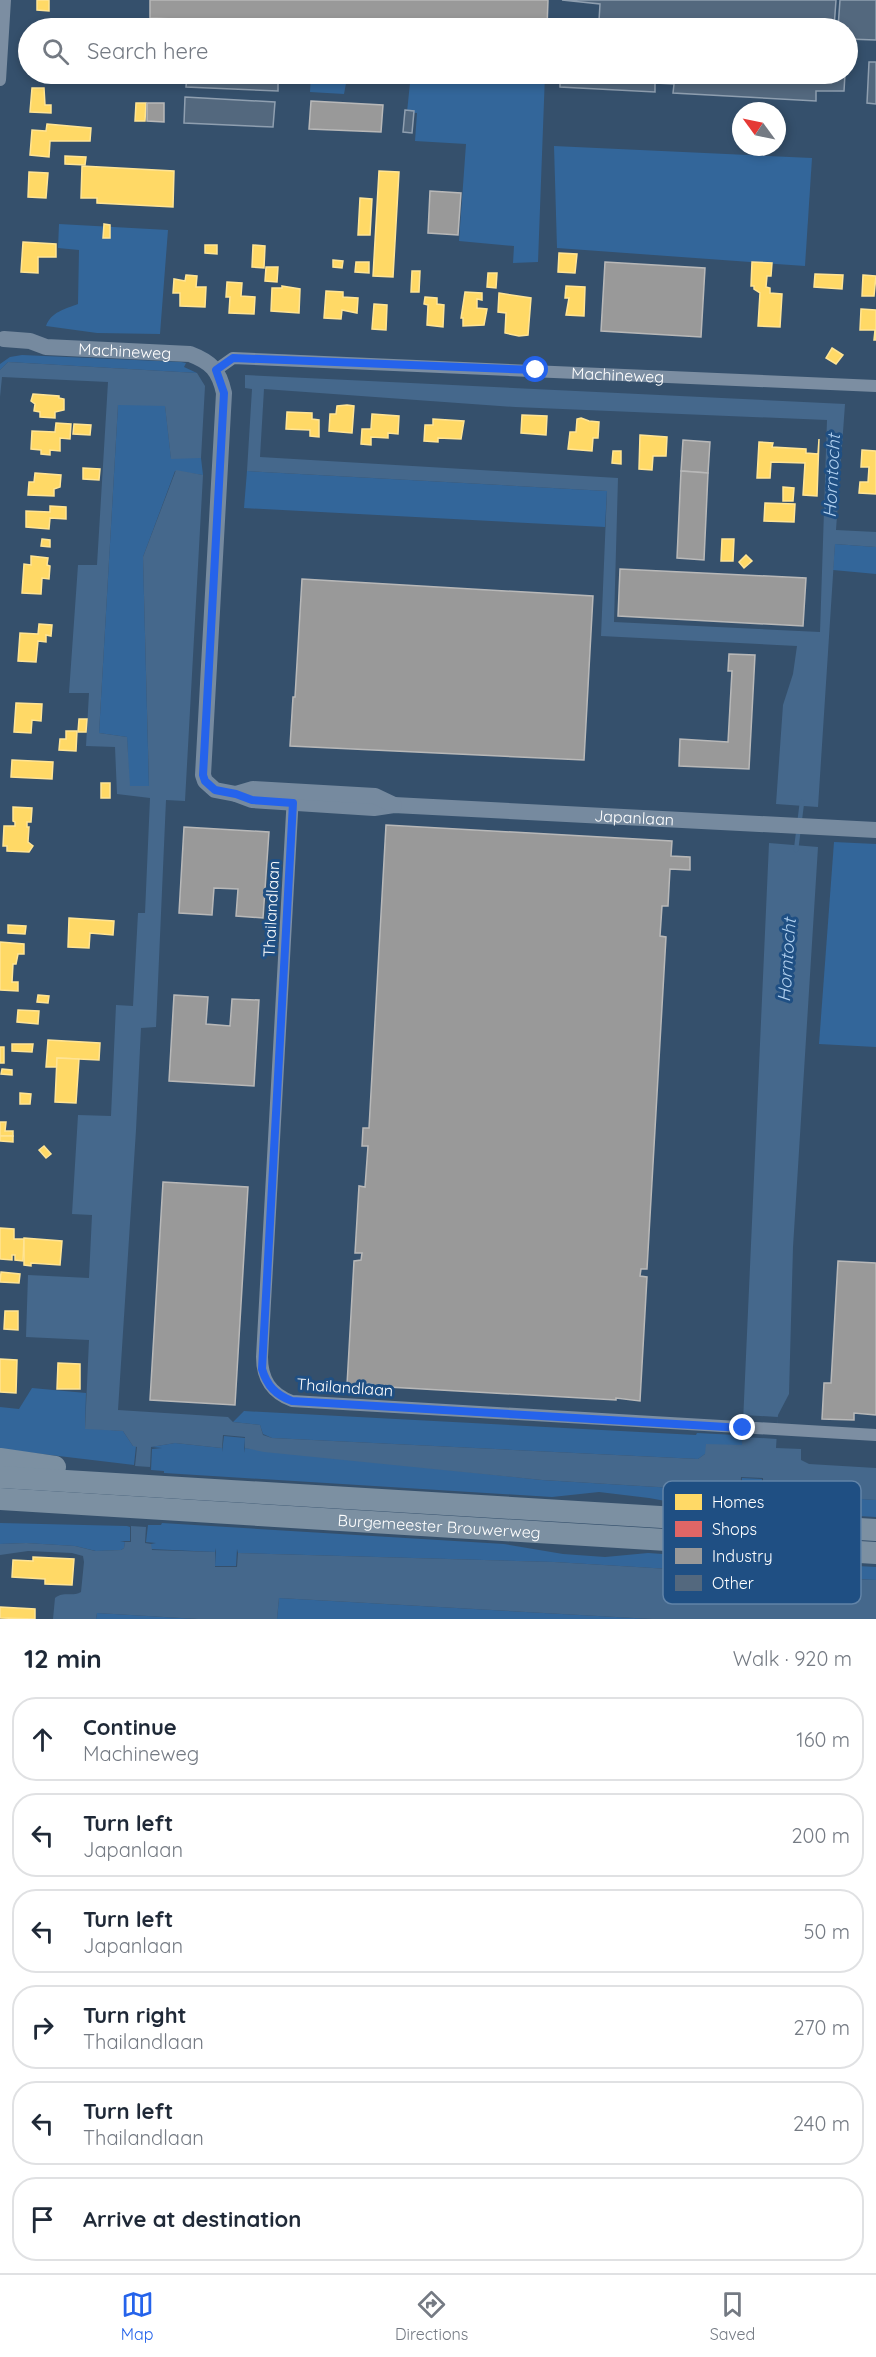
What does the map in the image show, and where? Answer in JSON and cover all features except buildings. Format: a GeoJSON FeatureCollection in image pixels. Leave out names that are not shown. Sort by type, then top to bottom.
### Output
{"type":"FeatureCollection","features":[{"type":"Feature","properties":{"kind":"highway"},"geometry":{"type":"LineString","coordinates":[[0,1459],[58,1467],[108,1483]]}},
{"type":"Feature","properties":{"kind":"highway","name":"Burgemeester Brouwerweg"},"geometry":{"type":"LineString","coordinates":[[0,1477],[663,1517]]}},
{"type":"Feature","properties":{"kind":"highway","name":"Burgemeester Brouwerweg"},"geometry":{"type":"LineString","coordinates":[[0,1498],[663,1540]]}},
{"type":"Feature","properties":{"kind":"highway"},"geometry":{"type":"LineString","coordinates":[[0,1513],[104,1515],[140,1507]]}},
{"type":"Feature","properties":{"kind":"highway","name":"Burgemeester Brouwerweg"},"geometry":{"type":"LineString","coordinates":[[861,1529],[876,1530]]}},
{"type":"Feature","properties":{"kind":"highway","name":"Burgemeester Brouwerweg"},"geometry":{"type":"LineString","coordinates":[[861,1552],[876,1553]]}},
{"type":"Feature","properties":{"kind":"street"},"geometry":{"type":"LineString","coordinates":[[0,80],[4,0]]}},
{"type":"Feature","properties":{"kind":"street","name":"Machineweg"},"geometry":{"type":"LineString","coordinates":[[2,344],[30,341],[46,347],[190,354],[210,363],[216,370],[233,358],[876,386]]}},
{"type":"Feature","properties":{"kind":"street","name":"Japanlaan"},"geometry":{"type":"LineString","coordinates":[[216,370],[224,393],[203,775],[205,781],[215,790],[252,800],[293,797],[374,808],[394,805],[876,830]]}},
{"type":"Feature","properties":{"kind":"street","name":"Thailandlaan"},"geometry":{"type":"LineString","coordinates":[[293,797],[262,1357],[262,1369],[268,1385],[292,1401],[876,1435]]}},
{"type":"Feature","properties":{"kind":"shaded area"},"geometry":{"type":"Polygon","coordinates":[[[310,84],[346,84],[344,94],[310,92],[310,84]]]}},
{"type":"Feature","properties":{"kind":"shaded area"},"geometry":{"type":"Polygon","coordinates":[[[410,84],[545,84],[538,262],[513,263],[514,246],[459,241],[466,144],[415,141],[417,113],[407,112],[410,84]]]}},
{"type":"Feature","properties":{"kind":"shaded area"},"geometry":{"type":"Polygon","coordinates":[[[554,146],[812,158],[805,266],[557,248],[554,146]]]}},
{"type":"Feature","properties":{"kind":"shaded area"},"geometry":{"type":"Polygon","coordinates":[[[59,224],[168,230],[160,334],[97,333],[46,326],[55,314],[78,304],[79,250],[58,248],[59,224]]]}},
{"type":"Feature","properties":{"kind":"shaded area"},"geometry":{"type":"Polygon","coordinates":[[[22,355],[181,362],[186,363],[184,367],[197,373],[8,362],[0,370],[0,364],[10,357],[22,355]]]}},
{"type":"Feature","properties":{"kind":"shaded area"},"geometry":{"type":"Polygon","coordinates":[[[118,405],[165,405],[171,458],[201,458],[203,475],[175,471],[143,557],[149,787],[129,786],[127,737],[99,733],[118,405]]]}},
{"type":"Feature","properties":{"kind":"shaded area"},"geometry":{"type":"Polygon","coordinates":[[[247,471],[607,491],[605,527],[244,508],[247,471]]]}},
{"type":"Feature","properties":{"kind":"shaded area"},"geometry":{"type":"Polygon","coordinates":[[[835,544],[876,547],[876,574],[833,570],[835,544]]]}},
{"type":"Feature","properties":{"kind":"shaded area"},"geometry":{"type":"Polygon","coordinates":[[[834,842],[876,844],[876,1047],[819,1044],[834,842]]]}},
{"type":"Feature","properties":{"kind":"shaded area"},"geometry":{"type":"Polygon","coordinates":[[[32,1388],[86,1393],[85,1428],[123,1431],[133,1446],[136,1446],[134,1465],[0,1449],[0,1407],[19,1409],[32,1388]]]}},
{"type":"Feature","properties":{"kind":"shaded area"},"geometry":{"type":"Polygon","coordinates":[[[244,1411],[743,1437],[742,1445],[705,1454],[698,1459],[272,1438],[263,1434],[260,1425],[233,1422],[244,1411]]]}},
{"type":"Feature","properties":{"kind":"shaded area"},"geometry":{"type":"Polygon","coordinates":[[[224,1436],[245,1438],[244,1453],[245,1448],[542,1480],[663,1487],[663,1501],[599,1492],[552,1497],[164,1473],[164,1471],[151,1470],[152,1449],[162,1448],[151,1447],[175,1443],[222,1448],[222,1452],[224,1436]]]}},
{"type":"Feature","properties":{"kind":"shaded area"},"geometry":{"type":"Polygon","coordinates":[[[742,1478],[762,1479],[762,1481],[742,1481],[742,1478]]]}},
{"type":"Feature","properties":{"kind":"shaded area"},"geometry":{"type":"Polygon","coordinates":[[[861,1499],[876,1500],[876,1517],[861,1516],[861,1499]]]}},
{"type":"Feature","properties":{"kind":"shaded area"},"geometry":{"type":"Polygon","coordinates":[[[0,1523],[127,1526],[130,1527],[130,1541],[120,1541],[125,1542],[121,1550],[96,1551],[75,1546],[0,1544],[0,1523]]]}},
{"type":"Feature","properties":{"kind":"shaded area"},"geometry":{"type":"Polygon","coordinates":[[[162,1523],[504,1544],[563,1554],[605,1557],[663,1554],[663,1569],[554,1562],[238,1553],[237,1549],[236,1566],[215,1566],[216,1548],[215,1552],[151,1549],[151,1544],[156,1543],[146,1542],[148,1525],[161,1525],[162,1523]]]}},
{"type":"Feature","properties":{"kind":"shaded area"},"geometry":{"type":"Polygon","coordinates":[[[861,1566],[876,1567],[876,1580],[861,1579],[861,1566]]]}},
{"type":"Feature","properties":{"kind":"shaded area"},"geometry":{"type":"Polygon","coordinates":[[[279,1598],[652,1619],[277,1619],[279,1598]]]}},
{"type":"Feature","properties":{"kind":"shaded area"},"geometry":{"type":"Polygon","coordinates":[[[97,1613],[198,1619],[96,1619],[97,1613]]]}},
{"type":"Feature","properties":{"kind":"water"},"geometry":{"type":"Polygon","coordinates":[[[8,362],[197,373],[205,386],[201,458],[171,459],[165,406],[118,405],[99,733],[127,737],[130,786],[149,786],[143,557],[176,470],[203,475],[185,801],[166,800],[156,1027],[141,1028],[118,1410],[228,1417],[233,1422],[260,1425],[263,1435],[272,1438],[698,1459],[705,1454],[706,1444],[742,1445],[769,843],[818,847],[793,1247],[789,1394],[778,1415],[776,1448],[801,1449],[801,1460],[809,1464],[876,1468],[876,1500],[861,1499],[861,1481],[763,1481],[763,1478],[741,1477],[741,1481],[663,1481],[663,1487],[542,1480],[264,1452],[245,1448],[245,1437],[223,1435],[222,1448],[175,1443],[151,1447],[150,1467],[135,1466],[137,1447],[133,1446],[123,1431],[85,1429],[89,1340],[26,1337],[28,1275],[89,1278],[92,1215],[72,1214],[78,1115],[111,1116],[116,1005],[133,1006],[138,913],[145,913],[150,798],[117,794],[115,747],[86,746],[89,693],[69,693],[78,565],[97,565],[108,382],[2,377],[0,397],[0,370],[8,362]]]}},
{"type":"Feature","properties":{"kind":"water"},"geometry":{"type":"Polygon","coordinates":[[[245,375],[845,404],[836,530],[876,532],[876,547],[835,544],[818,807],[776,804],[783,705],[793,674],[797,646],[601,636],[607,491],[247,471],[252,389],[245,388],[245,375]],[[264,389],[260,457],[618,478],[614,622],[820,632],[827,420],[515,407],[264,389]]]}},
{"type":"Feature","properties":{"kind":"water"},"geometry":{"type":"Polygon","coordinates":[[[131,1526],[146,1527],[145,1543],[151,1544],[152,1550],[215,1552],[215,1567],[237,1567],[238,1553],[554,1562],[663,1569],[663,1604],[861,1604],[861,1579],[876,1580],[876,1619],[652,1619],[279,1598],[277,1619],[198,1619],[97,1613],[96,1619],[53,1619],[55,1598],[81,1592],[83,1556],[72,1553],[28,1551],[0,1555],[0,1544],[75,1546],[95,1551],[121,1550],[125,1542],[131,1542],[131,1526]]]}},
{"type":"Feature","properties":{"kind":"pier"},"geometry":{"type":"Polygon","coordinates":[[[744,1415],[778,1417],[777,1439],[743,1437],[744,1415]]]}},
{"type":"Feature","properties":{"kind":"waterway","name":"Horntocht"},"geometry":{"type":"LineString","coordinates":[[796,850],[802,802]]}},
{"type":"Feature","properties":{"kind":"route"},"geometry":{"type":"LineString","coordinates":[[536,370],[233,358],[216,370],[224,393],[203,775],[208,786],[215,790],[252,800],[293,803],[262,1369],[268,1385],[292,1401],[743,1428]]}}]}
